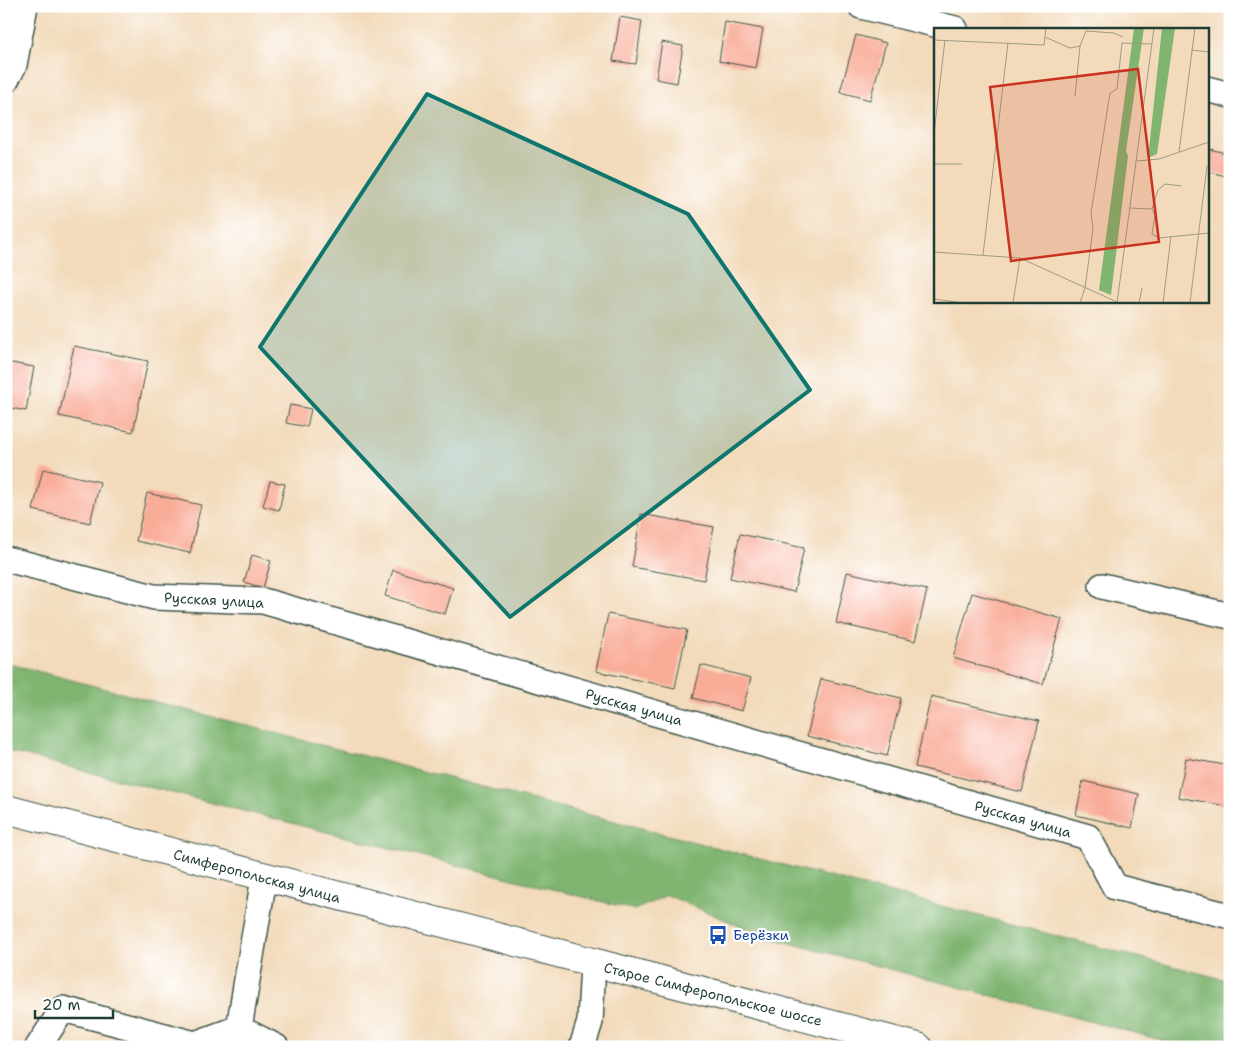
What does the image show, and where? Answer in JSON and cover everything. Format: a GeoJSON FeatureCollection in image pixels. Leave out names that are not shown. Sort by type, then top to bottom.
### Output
{"type":"FeatureCollection","features":[{"type":"Feature","properties":{"kind":"main road","name":"Симферопольская улица"},"geometry":{"type":"LineString","coordinates":[[6,809],[507,941]]}},
{"type":"Feature","properties":{"kind":"main road","name":"Старое Симферопольское шоссе"},"geometry":{"type":"LineString","coordinates":[[507,941],[918,1047]]}},
{"type":"Feature","properties":{"kind":"street"},"geometry":{"type":"LineString","coordinates":[[9,69],[25,6]]}},
{"type":"Feature","properties":{"kind":"street"},"geometry":{"type":"LineString","coordinates":[[861,6],[951,28]]}},
{"type":"Feature","properties":{"kind":"street"},"geometry":{"type":"LineString","coordinates":[[1208,89],[1230,95]]}},
{"type":"Feature","properties":{"kind":"street","name":"Русская улица"},"geometry":{"type":"LineString","coordinates":[[6,559],[154,597],[263,601],[1088,837],[1115,887],[1230,916]]}},
{"type":"Feature","properties":{"kind":"street"},"geometry":{"type":"LineString","coordinates":[[1102,586],[1230,616]]}},
{"type":"Feature","properties":{"kind":"street"},"geometry":{"type":"LineString","coordinates":[[238,1028],[264,878]]}},
{"type":"Feature","properties":{"kind":"street"},"geometry":{"type":"LineString","coordinates":[[582,1047],[590,1022],[593,963]]}},
{"type":"Feature","properties":{"kind":"street"},"geometry":{"type":"LineString","coordinates":[[38,1047],[63,1009],[195,1044],[238,1028],[276,1047]]}},
{"type":"Feature","properties":{"kind":"highlighted area"},"geometry":{"type":"Polygon","coordinates":[[[427,94],[688,214],[810,390],[510,617],[260,347],[427,94]]]}},
{"type":"Feature","properties":{"kind":"green space"},"geometry":{"type":"Polygon","coordinates":[[[6,663],[1230,981],[1230,1047],[1188,1047],[763,936],[667,895],[635,910],[6,751],[6,663]]]}},
{"type":"Feature","properties":{"kind":"building"},"geometry":{"type":"Polygon","coordinates":[[[620,17],[642,21],[636,64],[613,61],[620,17]]]}},
{"type":"Feature","properties":{"kind":"building"},"geometry":{"type":"Polygon","coordinates":[[[725,22],[763,29],[756,68],[719,61],[725,22]]]}},
{"type":"Feature","properties":{"kind":"building"},"geometry":{"type":"Polygon","coordinates":[[[856,35],[886,43],[870,100],[840,92],[856,35]]]}},
{"type":"Feature","properties":{"kind":"building"},"geometry":{"type":"Polygon","coordinates":[[[662,42],[683,46],[677,83],[656,79],[662,42]]]}},
{"type":"Feature","properties":{"kind":"building"},"geometry":{"type":"Polygon","coordinates":[[[1209,149],[1230,154],[1229,177],[1208,171],[1209,149]]]}},
{"type":"Feature","properties":{"kind":"building"},"geometry":{"type":"Polygon","coordinates":[[[74,346],[148,361],[133,432],[59,416],[74,346]]]}},
{"type":"Feature","properties":{"kind":"building"},"geometry":{"type":"Polygon","coordinates":[[[6,362],[34,367],[26,411],[6,407],[6,362]]]}},
{"type":"Feature","properties":{"kind":"building"},"geometry":{"type":"Polygon","coordinates":[[[290,405],[311,409],[307,427],[286,423],[290,405]]]}},
{"type":"Feature","properties":{"kind":"building"},"geometry":{"type":"Polygon","coordinates":[[[43,469],[100,482],[90,523],[33,510],[43,469]]]}},
{"type":"Feature","properties":{"kind":"building"},"geometry":{"type":"Polygon","coordinates":[[[270,481],[285,484],[279,510],[263,506],[270,481]]]}},
{"type":"Feature","properties":{"kind":"building"},"geometry":{"type":"Polygon","coordinates":[[[147,493],[201,505],[190,553],[136,541],[147,493]]]}},
{"type":"Feature","properties":{"kind":"building"},"geometry":{"type":"Polygon","coordinates":[[[641,514],[714,527],[704,580],[632,567],[641,514]]]}},
{"type":"Feature","properties":{"kind":"building"},"geometry":{"type":"Polygon","coordinates":[[[740,534],[804,548],[794,592],[730,578],[740,534]]]}},
{"type":"Feature","properties":{"kind":"building"},"geometry":{"type":"Polygon","coordinates":[[[252,555],[271,561],[263,588],[244,582],[252,555]]]}},
{"type":"Feature","properties":{"kind":"building"},"geometry":{"type":"Polygon","coordinates":[[[393,570],[453,588],[445,614],[385,596],[393,570]]]}},
{"type":"Feature","properties":{"kind":"building"},"geometry":{"type":"Polygon","coordinates":[[[847,572],[927,590],[915,641],[836,623],[847,572]]]}},
{"type":"Feature","properties":{"kind":"building"},"geometry":{"type":"Polygon","coordinates":[[[972,593],[1062,619],[1043,684],[953,658],[972,593]]]}},
{"type":"Feature","properties":{"kind":"building"},"geometry":{"type":"Polygon","coordinates":[[[608,614],[687,630],[675,688],[596,671],[608,614]]]}},
{"type":"Feature","properties":{"kind":"building"},"geometry":{"type":"Polygon","coordinates":[[[701,665],[751,678],[742,711],[693,698],[701,665]]]}},
{"type":"Feature","properties":{"kind":"building"},"geometry":{"type":"Polygon","coordinates":[[[821,679],[901,698],[887,756],[807,736],[821,679]]]}},
{"type":"Feature","properties":{"kind":"building"},"geometry":{"type":"Polygon","coordinates":[[[931,696],[1039,721],[1022,792],[915,767],[931,696]]]}},
{"type":"Feature","properties":{"kind":"building"},"geometry":{"type":"Polygon","coordinates":[[[1186,758],[1230,766],[1230,787],[1226,806],[1178,797],[1186,758]]]}},
{"type":"Feature","properties":{"kind":"building"},"geometry":{"type":"Polygon","coordinates":[[[1083,781],[1139,794],[1132,828],[1076,815],[1083,781]]]}},
{"type":"Feature","properties":{"kind":"place","name":"Берёзки"},"geometry":{"type":"Point","coordinates":[718,935]}}]}
